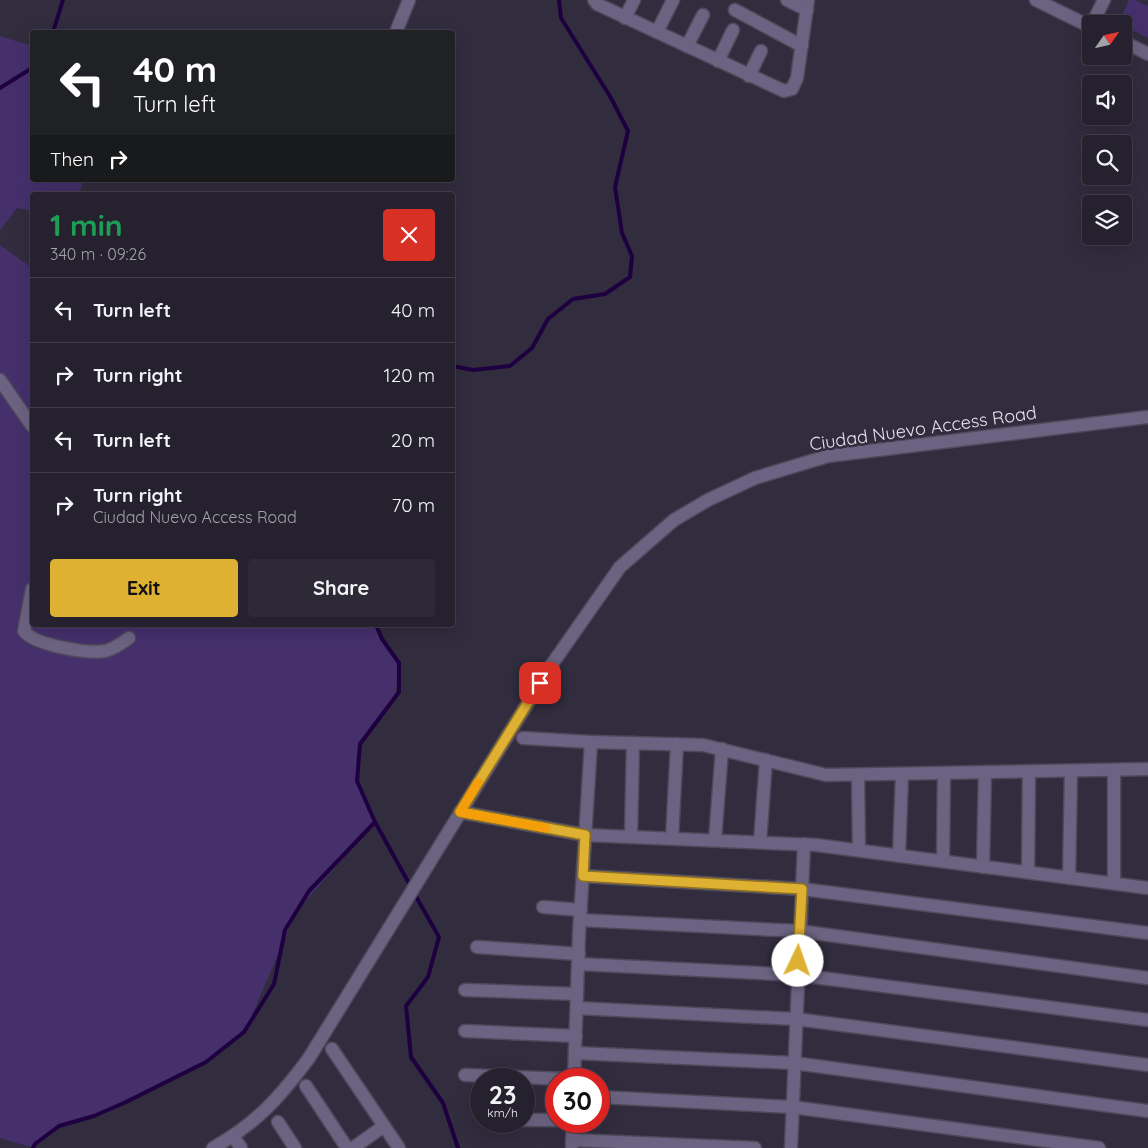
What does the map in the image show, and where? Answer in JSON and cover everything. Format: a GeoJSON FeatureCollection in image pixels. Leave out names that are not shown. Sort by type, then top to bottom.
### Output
{"type":"FeatureCollection","features":[{"type":"Feature","properties":{"kind":"street"},"geometry":{"type":"LineString","coordinates":[[397,30],[409,0]]}},
{"type":"Feature","properties":{"kind":"street"},"geometry":{"type":"LineString","coordinates":[[594,0],[625,18],[780,90],[792,89],[797,78],[808,5],[787,0]]}},
{"type":"Feature","properties":{"kind":"street"},"geometry":{"type":"LineString","coordinates":[[625,18],[634,0]]}},
{"type":"Feature","properties":{"kind":"street"},"geometry":{"type":"LineString","coordinates":[[657,32],[673,0]]}},
{"type":"Feature","properties":{"kind":"street"},"geometry":{"type":"LineString","coordinates":[[1036,0],[1082,21]]}},
{"type":"Feature","properties":{"kind":"street"},"geometry":{"type":"LineString","coordinates":[[1096,15],[1104,0]]}},
{"type":"Feature","properties":{"kind":"street"},"geometry":{"type":"LineString","coordinates":[[735,10],[802,46]]}},
{"type":"Feature","properties":{"kind":"street"},"geometry":{"type":"LineString","coordinates":[[687,46],[704,15]]}},
{"type":"Feature","properties":{"kind":"street"},"geometry":{"type":"LineString","coordinates":[[718,61],[733,30]]}},
{"type":"Feature","properties":{"kind":"street"},"geometry":{"type":"LineString","coordinates":[[1132,46],[1148,54]]}},
{"type":"Feature","properties":{"kind":"street"},"geometry":{"type":"LineString","coordinates":[[748,76],[761,51]]}},
{"type":"Feature","properties":{"kind":"street"},"geometry":{"type":"LineString","coordinates":[[0,380],[30,423]]}},
{"type":"Feature","properties":{"kind":"street","name":"Ciudad Nuevo Access Road"},"geometry":{"type":"LineString","coordinates":[[233,1136],[254,1122],[284,1091],[309,1058],[550,667],[620,567],[674,520],[708,500],[755,478],[828,456],[1148,417]]}},
{"type":"Feature","properties":{"kind":"street"},"geometry":{"type":"LineString","coordinates":[[30,600],[24,631],[38,642],[60,647],[105,651],[129,638]]}},
{"type":"Feature","properties":{"kind":"street"},"geometry":{"type":"LineString","coordinates":[[523,738],[703,745],[826,775],[1148,770]]}},
{"type":"Feature","properties":{"kind":"street"},"geometry":{"type":"LineString","coordinates":[[574,1068],[580,915],[591,742]]}},
{"type":"Feature","properties":{"kind":"street"},"geometry":{"type":"LineString","coordinates":[[631,837],[633,743]]}},
{"type":"Feature","properties":{"kind":"street"},"geometry":{"type":"LineString","coordinates":[[672,838],[677,744]]}},
{"type":"Feature","properties":{"kind":"street"},"geometry":{"type":"LineString","coordinates":[[715,840],[722,749]]}},
{"type":"Feature","properties":{"kind":"street"},"geometry":{"type":"LineString","coordinates":[[760,842],[766,760]]}},
{"type":"Feature","properties":{"kind":"street"},"geometry":{"type":"LineString","coordinates":[[1114,770],[1114,884]]}},
{"type":"Feature","properties":{"kind":"street"},"geometry":{"type":"LineString","coordinates":[[1069,878],[1071,771]]}},
{"type":"Feature","properties":{"kind":"street"},"geometry":{"type":"LineString","coordinates":[[983,866],[985,772]]}},
{"type":"Feature","properties":{"kind":"street"},"geometry":{"type":"LineString","coordinates":[[1028,872],[1029,772]]}},
{"type":"Feature","properties":{"kind":"street"},"geometry":{"type":"LineString","coordinates":[[943,861],[944,773]]}},
{"type":"Feature","properties":{"kind":"street"},"geometry":{"type":"LineString","coordinates":[[899,856],[902,774]]}},
{"type":"Feature","properties":{"kind":"street"},"geometry":{"type":"LineString","coordinates":[[858,775],[859,850]]}},
{"type":"Feature","properties":{"kind":"street"},"geometry":{"type":"LineString","coordinates":[[460,812],[585,835],[804,844],[1148,888]]}},
{"type":"Feature","properties":{"kind":"street"},"geometry":{"type":"LineString","coordinates":[[791,1148],[804,844]]}},
{"type":"Feature","properties":{"kind":"street"},"geometry":{"type":"LineString","coordinates":[[583,876],[802,889],[1148,933]]}},
{"type":"Feature","properties":{"kind":"street"},"geometry":{"type":"LineString","coordinates":[[543,908],[580,915],[800,931],[1148,978]]}},
{"type":"Feature","properties":{"kind":"street"},"geometry":{"type":"LineString","coordinates":[[477,947],[578,959],[798,976],[1148,1020]]}},
{"type":"Feature","properties":{"kind":"street"},"geometry":{"type":"LineString","coordinates":[[465,990],[577,994]]}},
{"type":"Feature","properties":{"kind":"street"},"geometry":{"type":"LineString","coordinates":[[577,1008],[796,1019],[1148,1065]]}},
{"type":"Feature","properties":{"kind":"street"},"geometry":{"type":"LineString","coordinates":[[465,1031],[576,1036]]}},
{"type":"Feature","properties":{"kind":"street"},"geometry":{"type":"LineString","coordinates":[[332,1049],[399,1148]]}},
{"type":"Feature","properties":{"kind":"street"},"geometry":{"type":"LineString","coordinates":[[575,1053],[794,1063],[1148,1110]]}},
{"type":"Feature","properties":{"kind":"street"},"geometry":{"type":"LineString","coordinates":[[465,1075],[545,1078]]}},
{"type":"Feature","properties":{"kind":"street"},"geometry":{"type":"LineString","coordinates":[[306,1086],[347,1148]]}},
{"type":"Feature","properties":{"kind":"street"},"geometry":{"type":"LineString","coordinates":[[610,1098],[792,1107],[1099,1148]]}},
{"type":"Feature","properties":{"kind":"street"},"geometry":{"type":"LineString","coordinates":[[278,1122],[295,1148]]}},
{"type":"Feature","properties":{"kind":"street"},"geometry":{"type":"LineString","coordinates":[[353,1148],[384,1126]]}},
{"type":"Feature","properties":{"kind":"street"},"geometry":{"type":"LineString","coordinates":[[213,1148],[233,1136],[241,1148]]}},
{"type":"Feature","properties":{"kind":"street"},"geometry":{"type":"LineString","coordinates":[[572,1144],[755,1148]]}},
{"type":"Feature","properties":{"kind":"shaded area"},"geometry":{"type":"Polygon","coordinates":[[[1129,0],[1135,0],[1148,6],[1148,38],[1132,30],[1132,15],[1122,15],[1129,0]]]}},
{"type":"Feature","properties":{"kind":"shaded area"},"geometry":{"type":"Polygon","coordinates":[[[0,36],[30,45],[30,182],[82,182],[80,192],[30,192],[30,211],[17,208],[0,230],[0,36]]]}},
{"type":"Feature","properties":{"kind":"shaded area"},"geometry":{"type":"Polygon","coordinates":[[[0,245],[30,267],[30,627],[377,627],[382,639],[399,663],[395,698],[360,744],[357,781],[375,822],[296,912],[247,1027],[206,1062],[126,1102],[90,1117],[59,1126],[34,1148],[0,1138],[0,245]]]}},
{"type":"Feature","properties":{"kind":"waterway"},"geometry":{"type":"LineString","coordinates":[[54,30],[63,0]]}},
{"type":"Feature","properties":{"kind":"waterway"},"geometry":{"type":"LineString","coordinates":[[455,367],[473,370],[510,366],[532,348],[548,319],[573,299],[605,294],[630,277],[632,256],[622,233],[615,187],[628,131],[611,98],[561,18],[559,0]]}},
{"type":"Feature","properties":{"kind":"waterway"},"geometry":{"type":"LineString","coordinates":[[0,88],[30,69]]}},
{"type":"Feature","properties":{"kind":"waterway"},"geometry":{"type":"LineString","coordinates":[[377,627],[382,639],[399,663],[399,692],[360,744],[357,781],[375,822],[411,887]]}},
{"type":"Feature","properties":{"kind":"waterway"},"geometry":{"type":"LineString","coordinates":[[33,1148],[35,1144],[59,1126],[94,1116],[206,1062],[244,1032],[274,984],[285,930],[309,891],[375,822]]}},
{"type":"Feature","properties":{"kind":"waterway"},"geometry":{"type":"LineString","coordinates":[[414,893],[439,937],[428,977],[406,1006],[411,1057],[443,1103],[458,1148]]}},
{"type":"Feature","properties":{"kind":"slow traffic"},"geometry":{"type":"LineString","coordinates":[[478,782],[460,812],[546,828]]}},
{"type":"Feature","properties":{"kind":"route"},"geometry":{"type":"LineString","coordinates":[[540,683],[460,812],[585,835],[583,876],[802,889],[798,961]]}}]}
